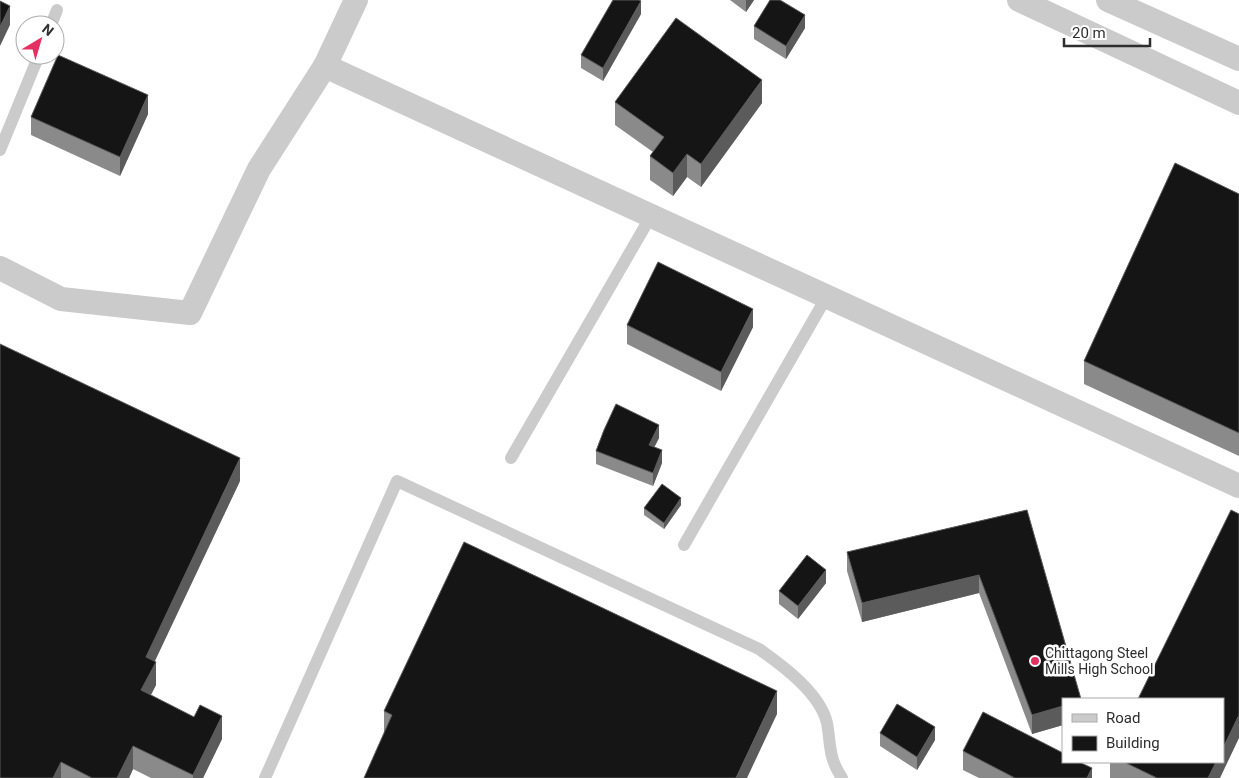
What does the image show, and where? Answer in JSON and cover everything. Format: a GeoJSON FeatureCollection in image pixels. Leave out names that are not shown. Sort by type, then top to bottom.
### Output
{"type":"FeatureCollection","features":[{"type":"Feature","properties":{"kind":"street"},"geometry":{"type":"LineString","coordinates":[[0,268],[61,299],[190,313],[259,169],[326,66],[356,0]]}},
{"type":"Feature","properties":{"kind":"street"},"geometry":{"type":"LineString","coordinates":[[1019,0],[1239,103]]}},
{"type":"Feature","properties":{"kind":"street"},"geometry":{"type":"LineString","coordinates":[[1108,0],[1239,59]]}},
{"type":"Feature","properties":{"kind":"street"},"geometry":{"type":"LineString","coordinates":[[326,66],[1239,486]]}},
{"type":"Feature","properties":{"kind":"lane"},"geometry":{"type":"LineString","coordinates":[[55,15],[57,10]]}},
{"type":"Feature","properties":{"kind":"lane"},"geometry":{"type":"LineString","coordinates":[[0,150],[35,65]]}},
{"type":"Feature","properties":{"kind":"lane"},"geometry":{"type":"LineString","coordinates":[[511,458],[652,216]]}},
{"type":"Feature","properties":{"kind":"lane"},"geometry":{"type":"LineString","coordinates":[[684,546],[827,296]]}},
{"type":"Feature","properties":{"kind":"lane"},"geometry":{"type":"LineString","coordinates":[[265,778],[397,481],[759,649],[783,666],[820,705],[826,722],[835,768],[842,778]]}},
{"type":"Feature","properties":{"kind":"building"},"geometry":{"type":"Polygon","coordinates":[[[613,0],[641,1],[603,68],[581,55],[613,0]]]}},
{"type":"Feature","properties":{"kind":"building"},"geometry":{"type":"Polygon","coordinates":[[[770,0],[780,0],[805,15],[786,46],[754,26],[770,0]]]}},
{"type":"Feature","properties":{"kind":"building"},"geometry":{"type":"Polygon","coordinates":[[[0,1],[10,6],[0,27],[0,1]]]}},
{"type":"Feature","properties":{"kind":"building"},"geometry":{"type":"Polygon","coordinates":[[[676,18],[762,80],[701,164],[687,154],[673,173],[650,156],[664,137],[615,102],[676,18]]]}},
{"type":"Feature","properties":{"kind":"building"},"geometry":{"type":"Polygon","coordinates":[[[65,58],[148,95],[120,157],[31,117],[54,65],[65,65],[65,58]]]}},
{"type":"Feature","properties":{"kind":"building"},"geometry":{"type":"Polygon","coordinates":[[[1175,163],[1239,194],[1239,433],[1084,361],[1175,163]]]}},
{"type":"Feature","properties":{"kind":"building"},"geometry":{"type":"Polygon","coordinates":[[[658,262],[753,309],[721,372],[627,325],[658,262]]]}},
{"type":"Feature","properties":{"kind":"building"},"geometry":{"type":"Polygon","coordinates":[[[0,344],[240,458],[146,657],[156,662],[141,690],[194,717],[200,705],[222,716],[193,775],[133,746],[117,778],[92,778],[61,762],[53,778],[0,778],[0,344]]]}},
{"type":"Feature","properties":{"kind":"building"},"geometry":{"type":"Polygon","coordinates":[[[616,404],[659,425],[649,445],[662,450],[653,473],[596,451],[616,404]]]}},
{"type":"Feature","properties":{"kind":"building"},"geometry":{"type":"Polygon","coordinates":[[[662,484],[681,498],[664,523],[644,508],[662,484]]]}},
{"type":"Feature","properties":{"kind":"building","name":"Chittagong Steel Mills High School"},"geometry":{"type":"Polygon","coordinates":[[[1027,510],[1081,698],[1062,698],[1062,706],[1032,715],[979,575],[862,603],[847,552],[1027,510]]]}},
{"type":"Feature","properties":{"kind":"building"},"geometry":{"type":"Polygon","coordinates":[[[1231,510],[1239,514],[1239,715],[1224,746],[1224,698],[1138,698],[1231,510]]]}},
{"type":"Feature","properties":{"kind":"building"},"geometry":{"type":"Polygon","coordinates":[[[464,542],[777,691],[736,778],[364,778],[392,715],[384,711],[464,542]]]}},
{"type":"Feature","properties":{"kind":"building"},"geometry":{"type":"Polygon","coordinates":[[[807,555],[826,570],[798,606],[779,591],[807,555]]]}},
{"type":"Feature","properties":{"kind":"building"},"geometry":{"type":"Polygon","coordinates":[[[897,704],[935,727],[917,757],[880,733],[897,704]]]}},
{"type":"Feature","properties":{"kind":"building"},"geometry":{"type":"Polygon","coordinates":[[[983,712],[1062,752],[1062,763],[1081,763],[1092,768],[1087,778],[1015,778],[963,751],[983,712]]]}},
{"type":"Feature","properties":{"kind":"building"},"geometry":{"type":"Polygon","coordinates":[[[1126,763],[1216,763],[1208,778],[1157,778],[1126,763]]]}},
{"type":"Feature","properties":{"kind":"place","name":"Chittagong Steel Mills High School"},"geometry":{"type":"Point","coordinates":[1035,661]}}]}
